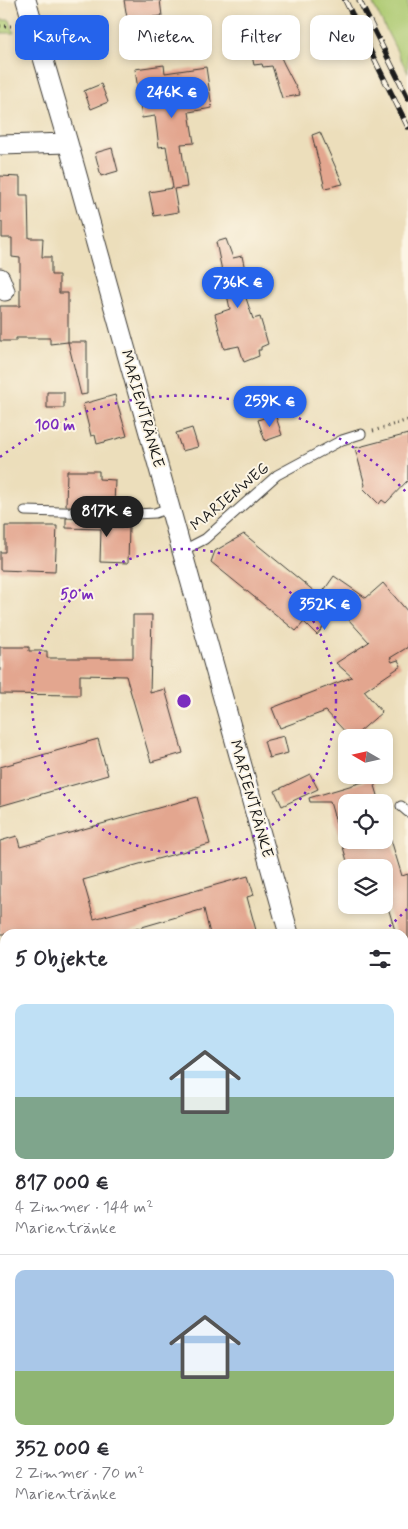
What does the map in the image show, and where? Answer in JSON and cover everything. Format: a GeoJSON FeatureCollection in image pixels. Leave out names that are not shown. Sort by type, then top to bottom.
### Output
{"type":"FeatureCollection","features":[{"type":"Feature","properties":{"kind":"street","name":"MARIENTRÄNKE"},"geometry":{"type":"LineString","coordinates":[[26,0],[68,143],[288,929]]}},
{"type":"Feature","properties":{"kind":"street"},"geometry":{"type":"LineString","coordinates":[[0,145],[68,143]]}},
{"type":"Feature","properties":{"kind":"lane","name":"MARIENWEG"},"geometry":{"type":"LineString","coordinates":[[182,551],[205,539],[277,475],[342,440],[361,434]]}},
{"type":"Feature","properties":{"kind":"lane"},"geometry":{"type":"LineString","coordinates":[[25,511],[135,514],[155,513],[169,508]]}},
{"type":"Feature","properties":{"kind":"path"},"geometry":{"type":"LineString","coordinates":[[361,434],[408,420]]}},
{"type":"Feature","properties":{"kind":"green space"},"geometry":{"type":"Polygon","coordinates":[[[371,0],[408,0],[408,73],[371,0]]]}},
{"type":"Feature","properties":{"kind":"green space"},"geometry":{"type":"Polygon","coordinates":[[[0,20],[10,20],[14,33],[0,33],[0,20]]]}},
{"type":"Feature","properties":{"kind":"building"},"geometry":{"type":"Polygon","coordinates":[[[124,0],[160,0],[162,15],[126,15],[124,0]]]}},
{"type":"Feature","properties":{"kind":"building"},"geometry":{"type":"Polygon","coordinates":[[[253,60],[282,60],[300,95],[282,98],[272,66],[254,65],[253,60]]]}},
{"type":"Feature","properties":{"kind":"building"},"geometry":{"type":"Polygon","coordinates":[[[164,65],[165,73],[206,67],[212,108],[189,112],[194,143],[181,144],[187,187],[174,189],[178,212],[154,216],[149,192],[173,188],[166,146],[159,147],[155,116],[142,118],[135,69],[164,65]]]}},
{"type":"Feature","properties":{"kind":"building"},"geometry":{"type":"Polygon","coordinates":[[[101,84],[108,102],[91,109],[84,91],[101,84]]]}},
{"type":"Feature","properties":{"kind":"building"},"geometry":{"type":"Polygon","coordinates":[[[320,132],[343,184],[325,188],[312,135],[320,132]]]}},
{"type":"Feature","properties":{"kind":"building"},"geometry":{"type":"Polygon","coordinates":[[[112,148],[118,171],[101,176],[95,153],[112,148]]]}},
{"type":"Feature","properties":{"kind":"building"},"geometry":{"type":"Polygon","coordinates":[[[0,176],[20,177],[20,195],[28,195],[29,238],[43,238],[42,257],[51,257],[51,275],[59,275],[59,293],[68,293],[68,342],[50,344],[50,338],[16,338],[16,341],[0,341],[0,306],[20,306],[20,258],[12,257],[12,238],[2,238],[0,176]]]}},
{"type":"Feature","properties":{"kind":"building"},"geometry":{"type":"Polygon","coordinates":[[[226,239],[233,258],[242,256],[247,279],[240,280],[253,319],[260,317],[268,344],[261,347],[261,350],[258,350],[259,356],[244,362],[239,346],[224,349],[215,314],[230,309],[216,242],[226,239]]]}},
{"type":"Feature","properties":{"kind":"building"},"geometry":{"type":"Polygon","coordinates":[[[68,342],[87,342],[87,394],[81,395],[68,342]]]}},
{"type":"Feature","properties":{"kind":"building"},"geometry":{"type":"Polygon","coordinates":[[[47,392],[64,392],[64,408],[47,408],[47,392]]]}},
{"type":"Feature","properties":{"kind":"building"},"geometry":{"type":"Polygon","coordinates":[[[115,395],[127,436],[97,444],[95,435],[91,436],[83,404],[115,395]]]}},
{"type":"Feature","properties":{"kind":"building"},"geometry":{"type":"Polygon","coordinates":[[[275,414],[282,435],[265,441],[258,420],[275,414]]]}},
{"type":"Feature","properties":{"kind":"building"},"geometry":{"type":"Polygon","coordinates":[[[192,428],[198,447],[182,451],[176,433],[192,428]]]}},
{"type":"Feature","properties":{"kind":"building"},"geometry":{"type":"Polygon","coordinates":[[[408,434],[408,480],[386,503],[382,500],[379,504],[363,488],[365,485],[355,448],[408,434]]]}},
{"type":"Feature","properties":{"kind":"building"},"geometry":{"type":"Polygon","coordinates":[[[67,471],[99,471],[99,479],[115,480],[114,507],[66,506],[67,471]]]}},
{"type":"Feature","properties":{"kind":"building"},"geometry":{"type":"Polygon","coordinates":[[[66,518],[114,520],[114,527],[129,527],[128,563],[100,562],[101,529],[66,528],[66,518]]]}},
{"type":"Feature","properties":{"kind":"building"},"geometry":{"type":"Polygon","coordinates":[[[5,526],[57,526],[55,572],[0,570],[0,552],[5,552],[5,526]]]}},
{"type":"Feature","properties":{"kind":"building"},"geometry":{"type":"Polygon","coordinates":[[[244,534],[320,596],[334,576],[366,598],[383,583],[408,612],[408,647],[390,658],[392,662],[398,660],[401,666],[364,691],[382,712],[363,729],[343,729],[326,711],[280,728],[272,708],[352,677],[336,663],[369,642],[338,608],[317,635],[304,622],[296,631],[211,562],[215,551],[244,534]]]}},
{"type":"Feature","properties":{"kind":"building"},"geometry":{"type":"Polygon","coordinates":[[[133,615],[152,615],[150,693],[165,689],[183,753],[151,762],[126,676],[80,675],[80,695],[0,694],[0,647],[29,647],[29,651],[47,651],[47,658],[133,658],[133,615]]]}},
{"type":"Feature","properties":{"kind":"building"},"geometry":{"type":"Polygon","coordinates":[[[284,736],[288,753],[269,758],[264,741],[284,736]]]}},
{"type":"Feature","properties":{"kind":"building"},"geometry":{"type":"Polygon","coordinates":[[[98,739],[108,775],[0,806],[0,767],[98,739]]]}},
{"type":"Feature","properties":{"kind":"building"},"geometry":{"type":"Polygon","coordinates":[[[310,774],[318,789],[282,806],[275,791],[310,774]]]}},
{"type":"Feature","properties":{"kind":"building"},"geometry":{"type":"Polygon","coordinates":[[[356,784],[375,784],[378,794],[338,794],[338,830],[330,802],[310,802],[309,798],[356,784]]]}},
{"type":"Feature","properties":{"kind":"building"},"geometry":{"type":"Polygon","coordinates":[[[197,797],[210,844],[83,880],[94,919],[248,876],[254,895],[247,897],[256,929],[209,929],[204,909],[135,929],[0,929],[0,841],[17,836],[20,847],[197,797]]]}},
{"type":"Feature","properties":{"kind":"building"},"geometry":{"type":"Polygon","coordinates":[[[393,846],[402,876],[408,874],[408,929],[394,929],[390,914],[393,914],[393,859],[346,859],[344,849],[393,849],[393,846]]]}},
{"type":"Feature","properties":{"kind":"railway"},"geometry":{"type":"LineString","coordinates":[[345,0],[408,127]]}},
{"type":"Feature","properties":{"kind":"railway"},"geometry":{"type":"LineString","coordinates":[[359,0],[408,98]]}}]}
